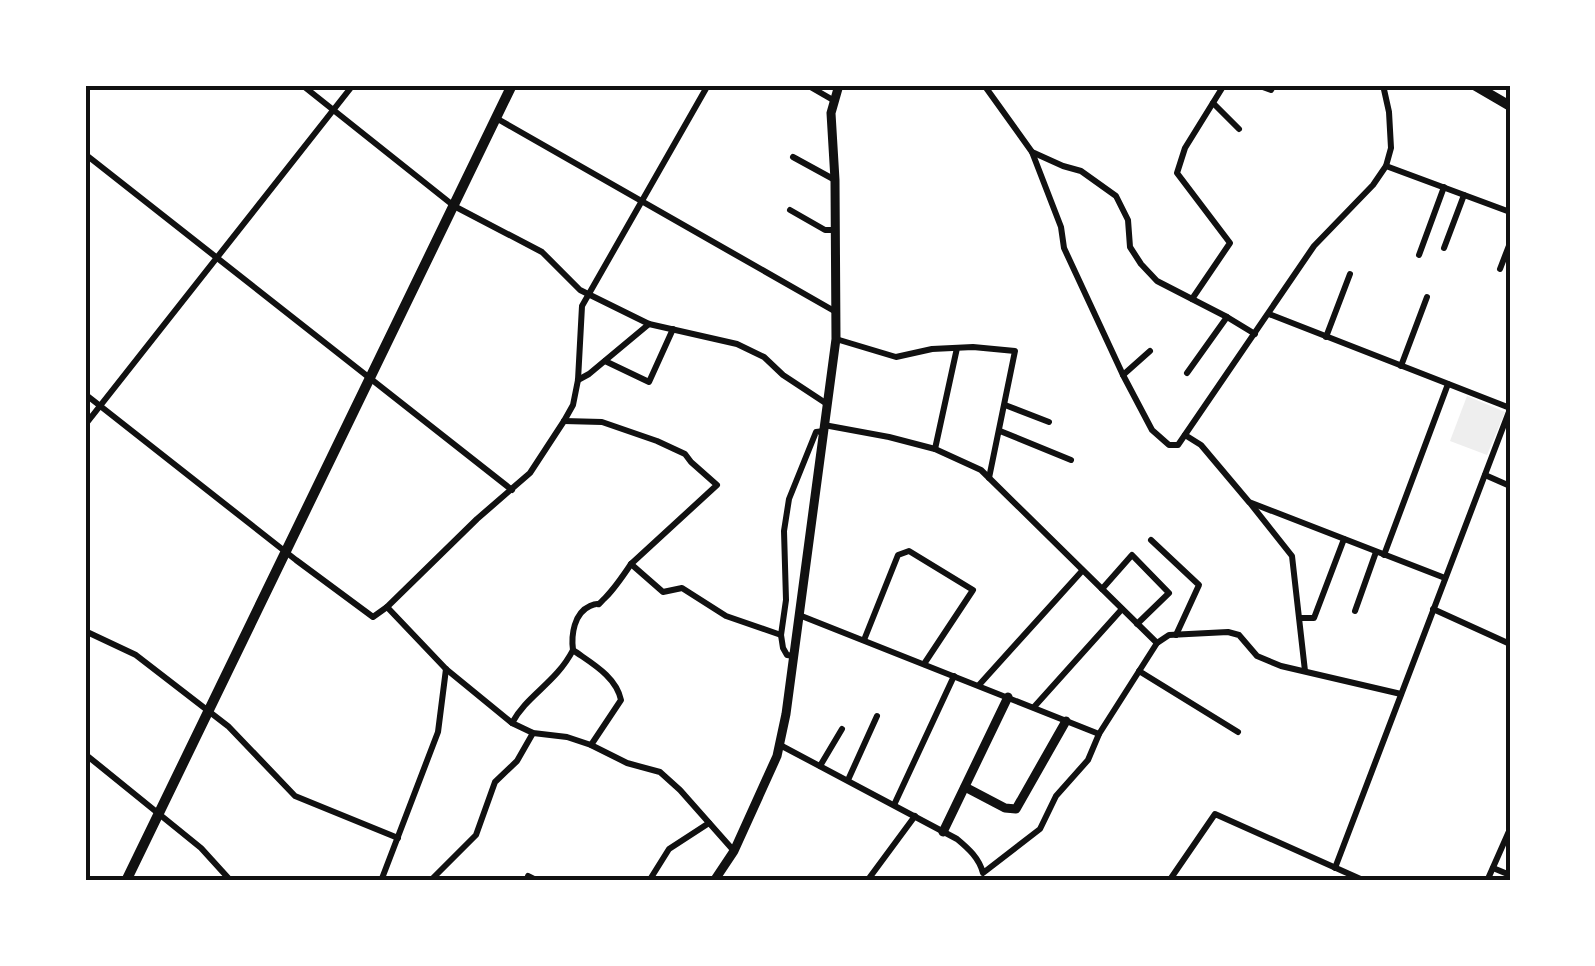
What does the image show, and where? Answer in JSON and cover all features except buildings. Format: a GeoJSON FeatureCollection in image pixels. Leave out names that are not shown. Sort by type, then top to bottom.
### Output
{"type":"FeatureCollection","features":[{"type":"Feature","properties":{"kind":"main road"},"geometry":{"type":"LineString","coordinates":[[126,881],[512,85]]}},
{"type":"Feature","properties":{"kind":"main road"},"geometry":{"type":"LineString","coordinates":[[1474,85],[1510,106]]}},
{"type":"Feature","properties":{"kind":"street"},"geometry":{"type":"LineString","coordinates":[[302,85],[454,206],[542,252],[580,290],[649,324],[737,344],[764,357],[783,375],[827,404]]}},
{"type":"Feature","properties":{"kind":"street"},"geometry":{"type":"LineString","coordinates":[[85,425],[353,85]]}},
{"type":"Feature","properties":{"kind":"street"},"geometry":{"type":"LineString","coordinates":[[85,394],[373,617],[530,473],[564,421],[578,380],[582,306],[708,85]]}},
{"type":"Feature","properties":{"kind":"street"},"geometry":{"type":"LineString","coordinates":[[807,85],[833,100]]}},
{"type":"Feature","properties":{"kind":"street"},"geometry":{"type":"LineString","coordinates":[[714,881],[734,851],[780,745],[794,656],[836,339],[831,113],[839,85]]}},
{"type":"Feature","properties":{"kind":"street"},"geometry":{"type":"LineString","coordinates":[[984,85],[1032,152],[1061,226],[1064,248],[1123,375],[1152,430],[1169,446],[1178,445],[1314,246],[1373,185],[1386,166],[1391,148],[1383,85]]}},
{"type":"Feature","properties":{"kind":"street"},"geometry":{"type":"LineString","coordinates":[[1192,299],[1230,242],[1177,173],[1185,148],[1224,85]]}},
{"type":"Feature","properties":{"kind":"street"},"geometry":{"type":"LineString","coordinates":[[1257,85],[1271,90],[1274,85]]}},
{"type":"Feature","properties":{"kind":"street"},"geometry":{"type":"LineString","coordinates":[[1213,103],[1239,129]]}},
{"type":"Feature","properties":{"kind":"street"},"geometry":{"type":"LineString","coordinates":[[496,118],[837,312]]}},
{"type":"Feature","properties":{"kind":"street"},"geometry":{"type":"LineString","coordinates":[[1032,152],[1081,171],[1116,196],[1128,220],[1130,247],[1157,281],[1254,334]]}},
{"type":"Feature","properties":{"kind":"street"},"geometry":{"type":"LineString","coordinates":[[85,154],[512,490]]}},
{"type":"Feature","properties":{"kind":"street"},"geometry":{"type":"LineString","coordinates":[[793,158],[835,180]]}},
{"type":"Feature","properties":{"kind":"street"},"geometry":{"type":"LineString","coordinates":[[1386,166],[1510,212]]}},
{"type":"Feature","properties":{"kind":"street"},"geometry":{"type":"LineString","coordinates":[[1419,255],[1444,187]]}},
{"type":"Feature","properties":{"kind":"street"},"geometry":{"type":"LineString","coordinates":[[1444,248],[1464,195]]}},
{"type":"Feature","properties":{"kind":"street"},"geometry":{"type":"LineString","coordinates":[[790,210],[825,230],[836,230]]}},
{"type":"Feature","properties":{"kind":"street"},"geometry":{"type":"LineString","coordinates":[[1500,269],[1510,243]]}},
{"type":"Feature","properties":{"kind":"street"},"geometry":{"type":"LineString","coordinates":[[1326,337],[1350,274]]}},
{"type":"Feature","properties":{"kind":"street"},"geometry":{"type":"LineString","coordinates":[[1400,366],[1426,297]]}},
{"type":"Feature","properties":{"kind":"street"},"geometry":{"type":"LineString","coordinates":[[1269,314],[1510,408],[1335,868]]}},
{"type":"Feature","properties":{"kind":"street"},"geometry":{"type":"LineString","coordinates":[[1187,373],[1227,316]]}},
{"type":"Feature","properties":{"kind":"street"},"geometry":{"type":"LineString","coordinates":[[578,380],[649,324]]}},
{"type":"Feature","properties":{"kind":"street"},"geometry":{"type":"LineString","coordinates":[[605,362],[649,382],[672,330]]}},
{"type":"Feature","properties":{"kind":"street"},"geometry":{"type":"LineString","coordinates":[[836,339],[896,357],[973,346],[1015,352],[988,478]]}},
{"type":"Feature","properties":{"kind":"street"},"geometry":{"type":"LineString","coordinates":[[935,449],[958,348]]}},
{"type":"Feature","properties":{"kind":"street"},"geometry":{"type":"LineString","coordinates":[[1123,375],[1150,350]]}},
{"type":"Feature","properties":{"kind":"street"},"geometry":{"type":"LineString","coordinates":[[1355,611],[1448,384]]}},
{"type":"Feature","properties":{"kind":"street"},"geometry":{"type":"LineString","coordinates":[[1005,406],[1049,422]]}},
{"type":"Feature","properties":{"kind":"street"},"geometry":{"type":"LineString","coordinates":[[512,723],[520,710],[564,669],[573,650],[571,638],[577,619],[584,610],[599,604],[631,564],[717,485],[685,454],[658,441],[602,422],[564,421]]}},
{"type":"Feature","properties":{"kind":"street"},"geometry":{"type":"LineString","coordinates":[[794,656],[783,648],[781,634],[786,600],[784,531],[789,500],[816,432],[824,428],[889,436],[935,449],[980,470],[1156,643]]}},
{"type":"Feature","properties":{"kind":"street"},"geometry":{"type":"LineString","coordinates":[[1000,431],[1072,460]]}},
{"type":"Feature","properties":{"kind":"street"},"geometry":{"type":"LineString","coordinates":[[1185,434],[1201,444],[1292,556],[1305,670]]}},
{"type":"Feature","properties":{"kind":"street"},"geometry":{"type":"LineString","coordinates":[[1485,476],[1510,486]]}},
{"type":"Feature","properties":{"kind":"street"},"geometry":{"type":"LineString","coordinates":[[1249,502],[1446,578]]}},
{"type":"Feature","properties":{"kind":"street"},"geometry":{"type":"LineString","coordinates":[[1300,618],[1314,618],[1344,539]]}},
{"type":"Feature","properties":{"kind":"street"},"geometry":{"type":"LineString","coordinates":[[1152,540],[1199,585],[1176,634]]}},
{"type":"Feature","properties":{"kind":"street"},"geometry":{"type":"LineString","coordinates":[[864,640],[898,555],[910,551],[972,590],[924,664]]}},
{"type":"Feature","properties":{"kind":"street"},"geometry":{"type":"LineString","coordinates":[[1102,590],[1132,555],[1169,592],[1137,624]]}},
{"type":"Feature","properties":{"kind":"street"},"geometry":{"type":"LineString","coordinates":[[631,564],[664,592],[682,588],[726,616],[781,634]]}},
{"type":"Feature","properties":{"kind":"street"},"geometry":{"type":"LineString","coordinates":[[979,685],[1082,571]]}},
{"type":"Feature","properties":{"kind":"street"},"geometry":{"type":"LineString","coordinates":[[387,607],[446,669],[512,723],[534,733],[567,737],[627,764],[660,772],[734,851]]}},
{"type":"Feature","properties":{"kind":"street"},"geometry":{"type":"LineString","coordinates":[[1034,707],[1122,609]]}},
{"type":"Feature","properties":{"kind":"street"},"geometry":{"type":"LineString","coordinates":[[1433,609],[1510,644]]}},
{"type":"Feature","properties":{"kind":"street"},"geometry":{"type":"LineString","coordinates":[[799,615],[1099,734]]}},
{"type":"Feature","properties":{"kind":"street"},"geometry":{"type":"LineString","coordinates":[[85,631],[136,656],[209,710],[295,796],[398,838]]}},
{"type":"Feature","properties":{"kind":"street"},"geometry":{"type":"LineString","coordinates":[[780,745],[969,848],[980,863],[983,877],[1040,829],[1056,796],[1088,760],[1099,734],[1156,643],[1168,635],[1228,632],[1239,636],[1257,656],[1281,666],[1401,694]]}},
{"type":"Feature","properties":{"kind":"street"},"geometry":{"type":"LineString","coordinates":[[573,650],[618,688],[620,700],[591,745]]}},
{"type":"Feature","properties":{"kind":"street"},"geometry":{"type":"LineString","coordinates":[[381,881],[438,732],[446,669]]}},
{"type":"Feature","properties":{"kind":"street"},"geometry":{"type":"LineString","coordinates":[[1139,671],[1238,732]]}},
{"type":"Feature","properties":{"kind":"street"},"geometry":{"type":"LineString","coordinates":[[894,805],[954,676]]}},
{"type":"Feature","properties":{"kind":"street"},"geometry":{"type":"LineString","coordinates":[[943,832],[1008,697]]}},
{"type":"Feature","properties":{"kind":"street"},"geometry":{"type":"LineString","coordinates":[[848,780],[877,716]]}},
{"type":"Feature","properties":{"kind":"street"},"geometry":{"type":"LineString","coordinates":[[964,787],[1005,808],[1016,809],[1066,720]]}},
{"type":"Feature","properties":{"kind":"street"},"geometry":{"type":"LineString","coordinates":[[820,766],[842,729]]}},
{"type":"Feature","properties":{"kind":"street"},"geometry":{"type":"LineString","coordinates":[[430,881],[476,836],[494,782],[517,761],[534,733]]}},
{"type":"Feature","properties":{"kind":"street"},"geometry":{"type":"LineString","coordinates":[[85,754],[201,848],[231,881]]}},
{"type":"Feature","properties":{"kind":"street"},"geometry":{"type":"LineString","coordinates":[[1169,881],[1215,814],[1366,881]]}},
{"type":"Feature","properties":{"kind":"street"},"geometry":{"type":"LineString","coordinates":[[867,881],[916,816]]}},
{"type":"Feature","properties":{"kind":"street"},"geometry":{"type":"LineString","coordinates":[[649,881],[670,849],[709,823]]}},
{"type":"Feature","properties":{"kind":"street"},"geometry":{"type":"LineString","coordinates":[[1487,881],[1510,829]]}},
{"type":"Feature","properties":{"kind":"street"},"geometry":{"type":"LineString","coordinates":[[1493,868],[1510,875]]}},
{"type":"Feature","properties":{"kind":"street"},"geometry":{"type":"LineString","coordinates":[[384,872],[390,881]]}},
{"type":"Feature","properties":{"kind":"street"},"geometry":{"type":"LineString","coordinates":[[528,876],[538,881]]}},
{"type":"Feature","properties":{"kind":"shaded area"},"geometry":{"type":"Polygon","coordinates":[[[1467,396],[1505,412],[1487,455],[1450,441],[1467,396]]]}}]}
